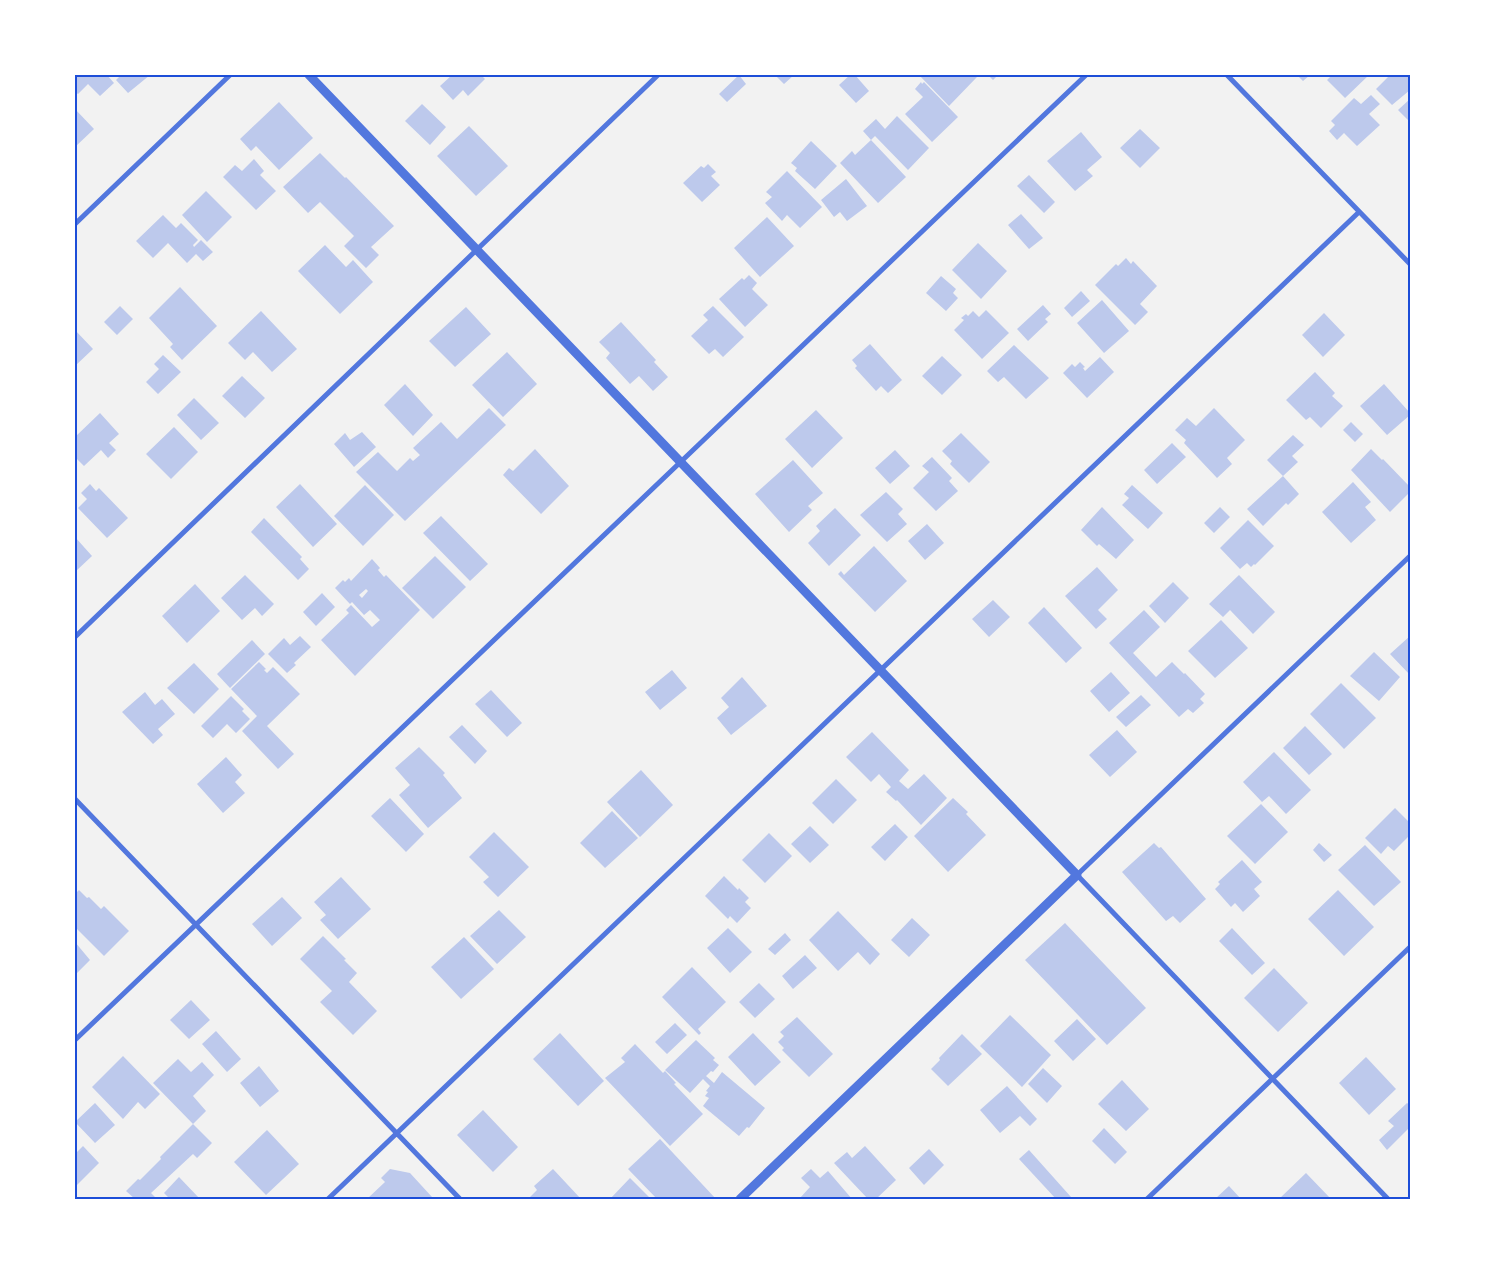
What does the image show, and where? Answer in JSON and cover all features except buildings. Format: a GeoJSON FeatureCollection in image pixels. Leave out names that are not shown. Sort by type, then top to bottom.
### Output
{"type":"FeatureCollection","features":[{"type":"Feature","properties":{"kind":"street"},"geometry":{"type":"LineString","coordinates":[[75,224],[230,75]]}},
{"type":"Feature","properties":{"kind":"street"},"geometry":{"type":"LineString","coordinates":[[309,75],[1388,1199]]}},
{"type":"Feature","properties":{"kind":"street"},"geometry":{"type":"LineString","coordinates":[[75,636],[658,75]]}},
{"type":"Feature","properties":{"kind":"street"},"geometry":{"type":"LineString","coordinates":[[75,1040],[1086,75]]}},
{"type":"Feature","properties":{"kind":"street"},"geometry":{"type":"LineString","coordinates":[[1227,75],[1410,264]]}},
{"type":"Feature","properties":{"kind":"street"},"geometry":{"type":"LineString","coordinates":[[328,1199],[1359,212]]}},
{"type":"Feature","properties":{"kind":"street"},"geometry":{"type":"LineString","coordinates":[[740,1199],[1410,556]]}},
{"type":"Feature","properties":{"kind":"street"},"geometry":{"type":"LineString","coordinates":[[75,799],[460,1199]]}},
{"type":"Feature","properties":{"kind":"street"},"geometry":{"type":"LineString","coordinates":[[1147,1199],[1410,947]]}}]}
